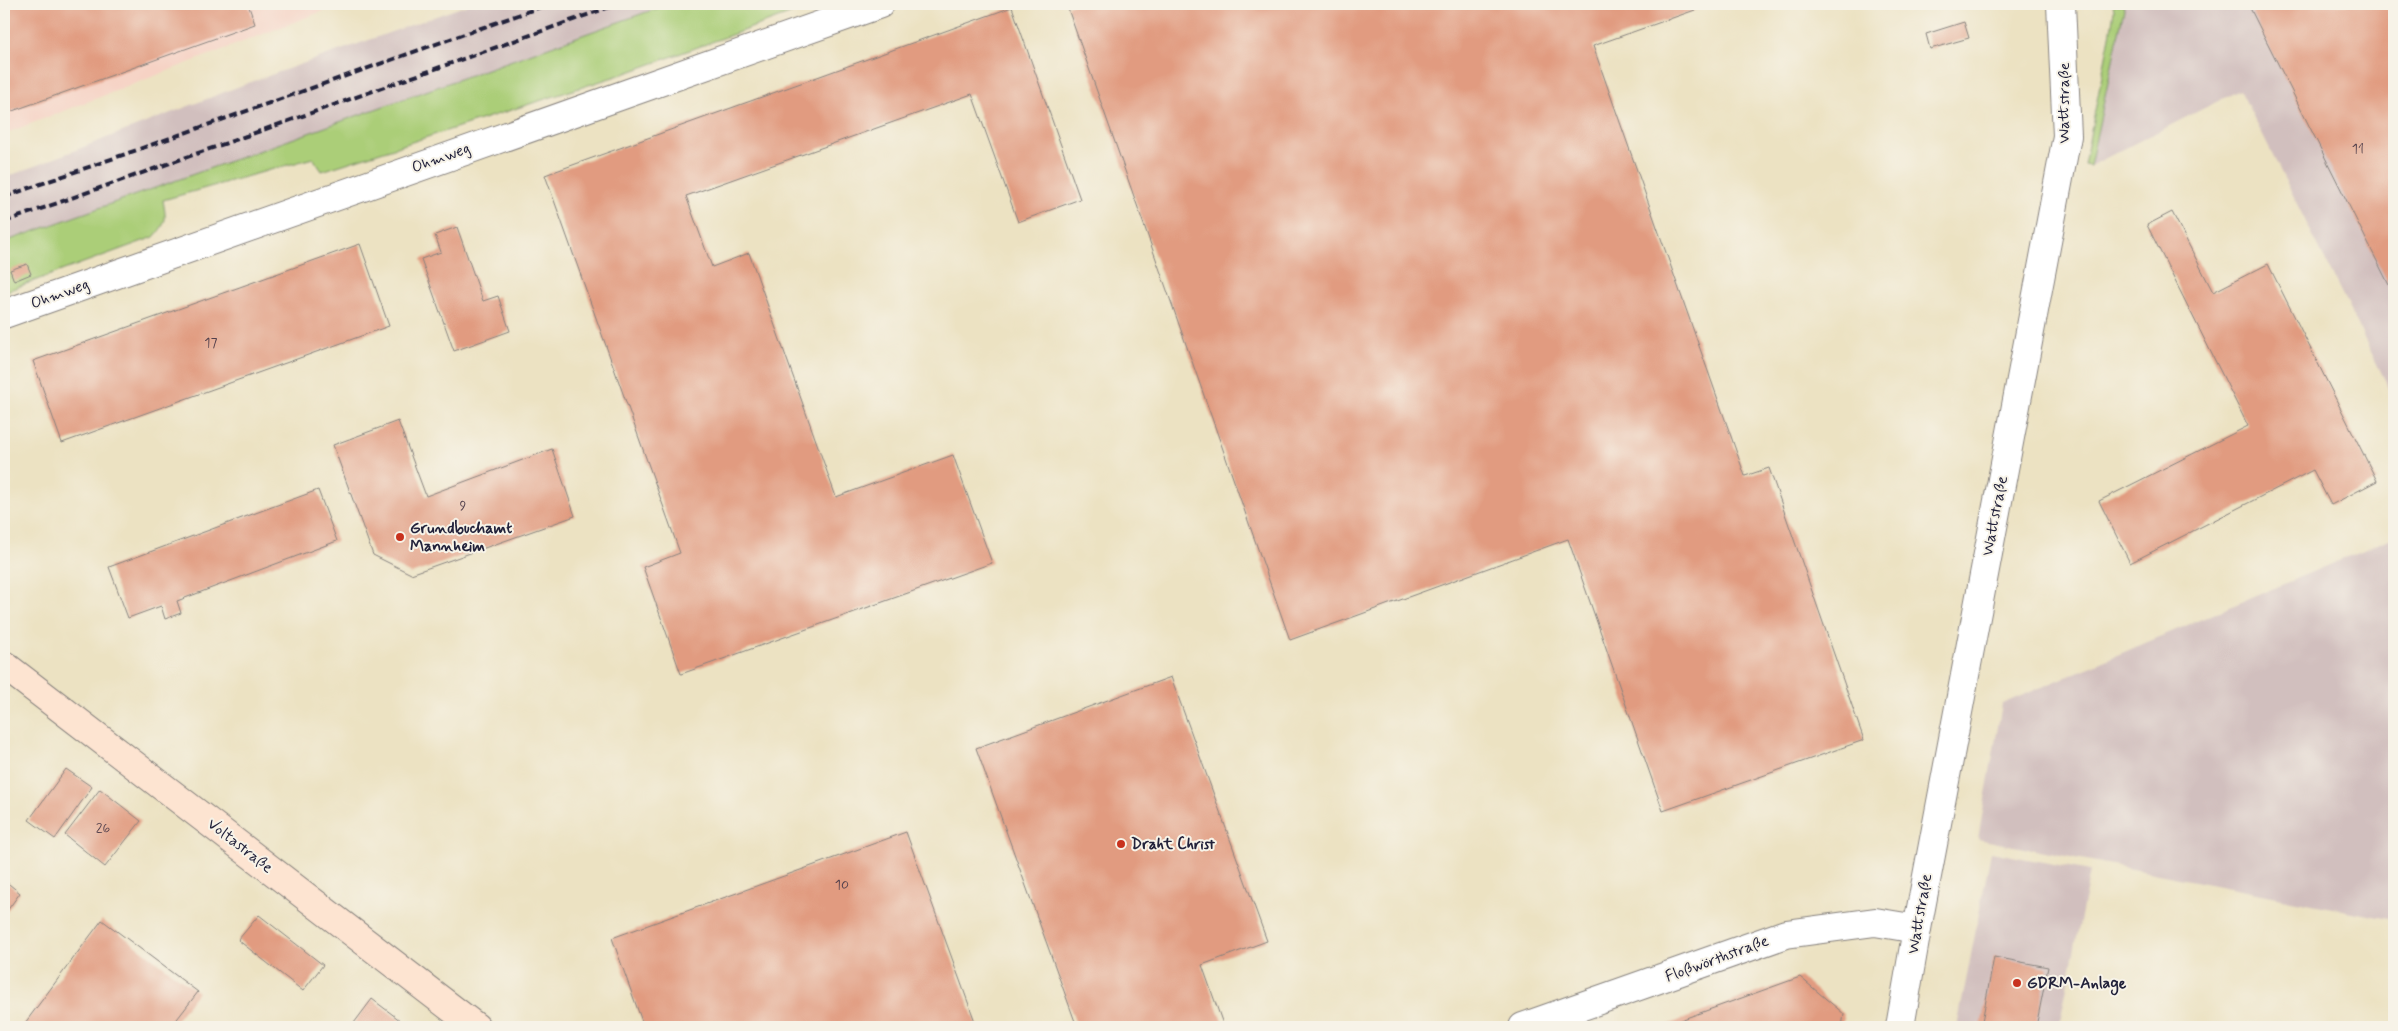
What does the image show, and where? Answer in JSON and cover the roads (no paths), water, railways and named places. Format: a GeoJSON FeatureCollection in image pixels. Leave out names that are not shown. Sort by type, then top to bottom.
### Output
{"type":"FeatureCollection","features":[{"type":"Feature","properties":{"kind":"main road","name":"Voltastraße"},"geometry":{"type":"LineString","coordinates":[[4,665],[476,1027]]}},
{"type":"Feature","properties":{"kind":"street","name":"Ohmweg"},"geometry":{"type":"LineString","coordinates":[[4,314],[880,4]]}},
{"type":"Feature","properties":{"kind":"street","name":"Wattstraße"},"geometry":{"type":"LineString","coordinates":[[1900,1027],[2067,136],[2062,4]]}},
{"type":"Feature","properties":{"kind":"street","name":"Floßwörthstraße"},"geometry":{"type":"LineString","coordinates":[[1523,1027],[1786,934],[1875,922],[1917,929]]}},
{"type":"Feature","properties":{"kind":"railway"},"geometry":{"type":"LineString","coordinates":[[4,197],[549,4]]}},
{"type":"Feature","properties":{"kind":"railway"},"geometry":{"type":"LineString","coordinates":[[4,222],[618,4]]}},
{"type":"Feature","properties":{"kind":"place","name":"Grundbuchamt Mannheim"},"geometry":{"type":"Point","coordinates":[400,537]}},
{"type":"Feature","properties":{"kind":"place","name":"Draht Christ"},"geometry":{"type":"Point","coordinates":[1121,844]}},
{"type":"Feature","properties":{"kind":"place","name":"GDRM-Anlage"},"geometry":{"type":"Point","coordinates":[2017,983]}}]}
